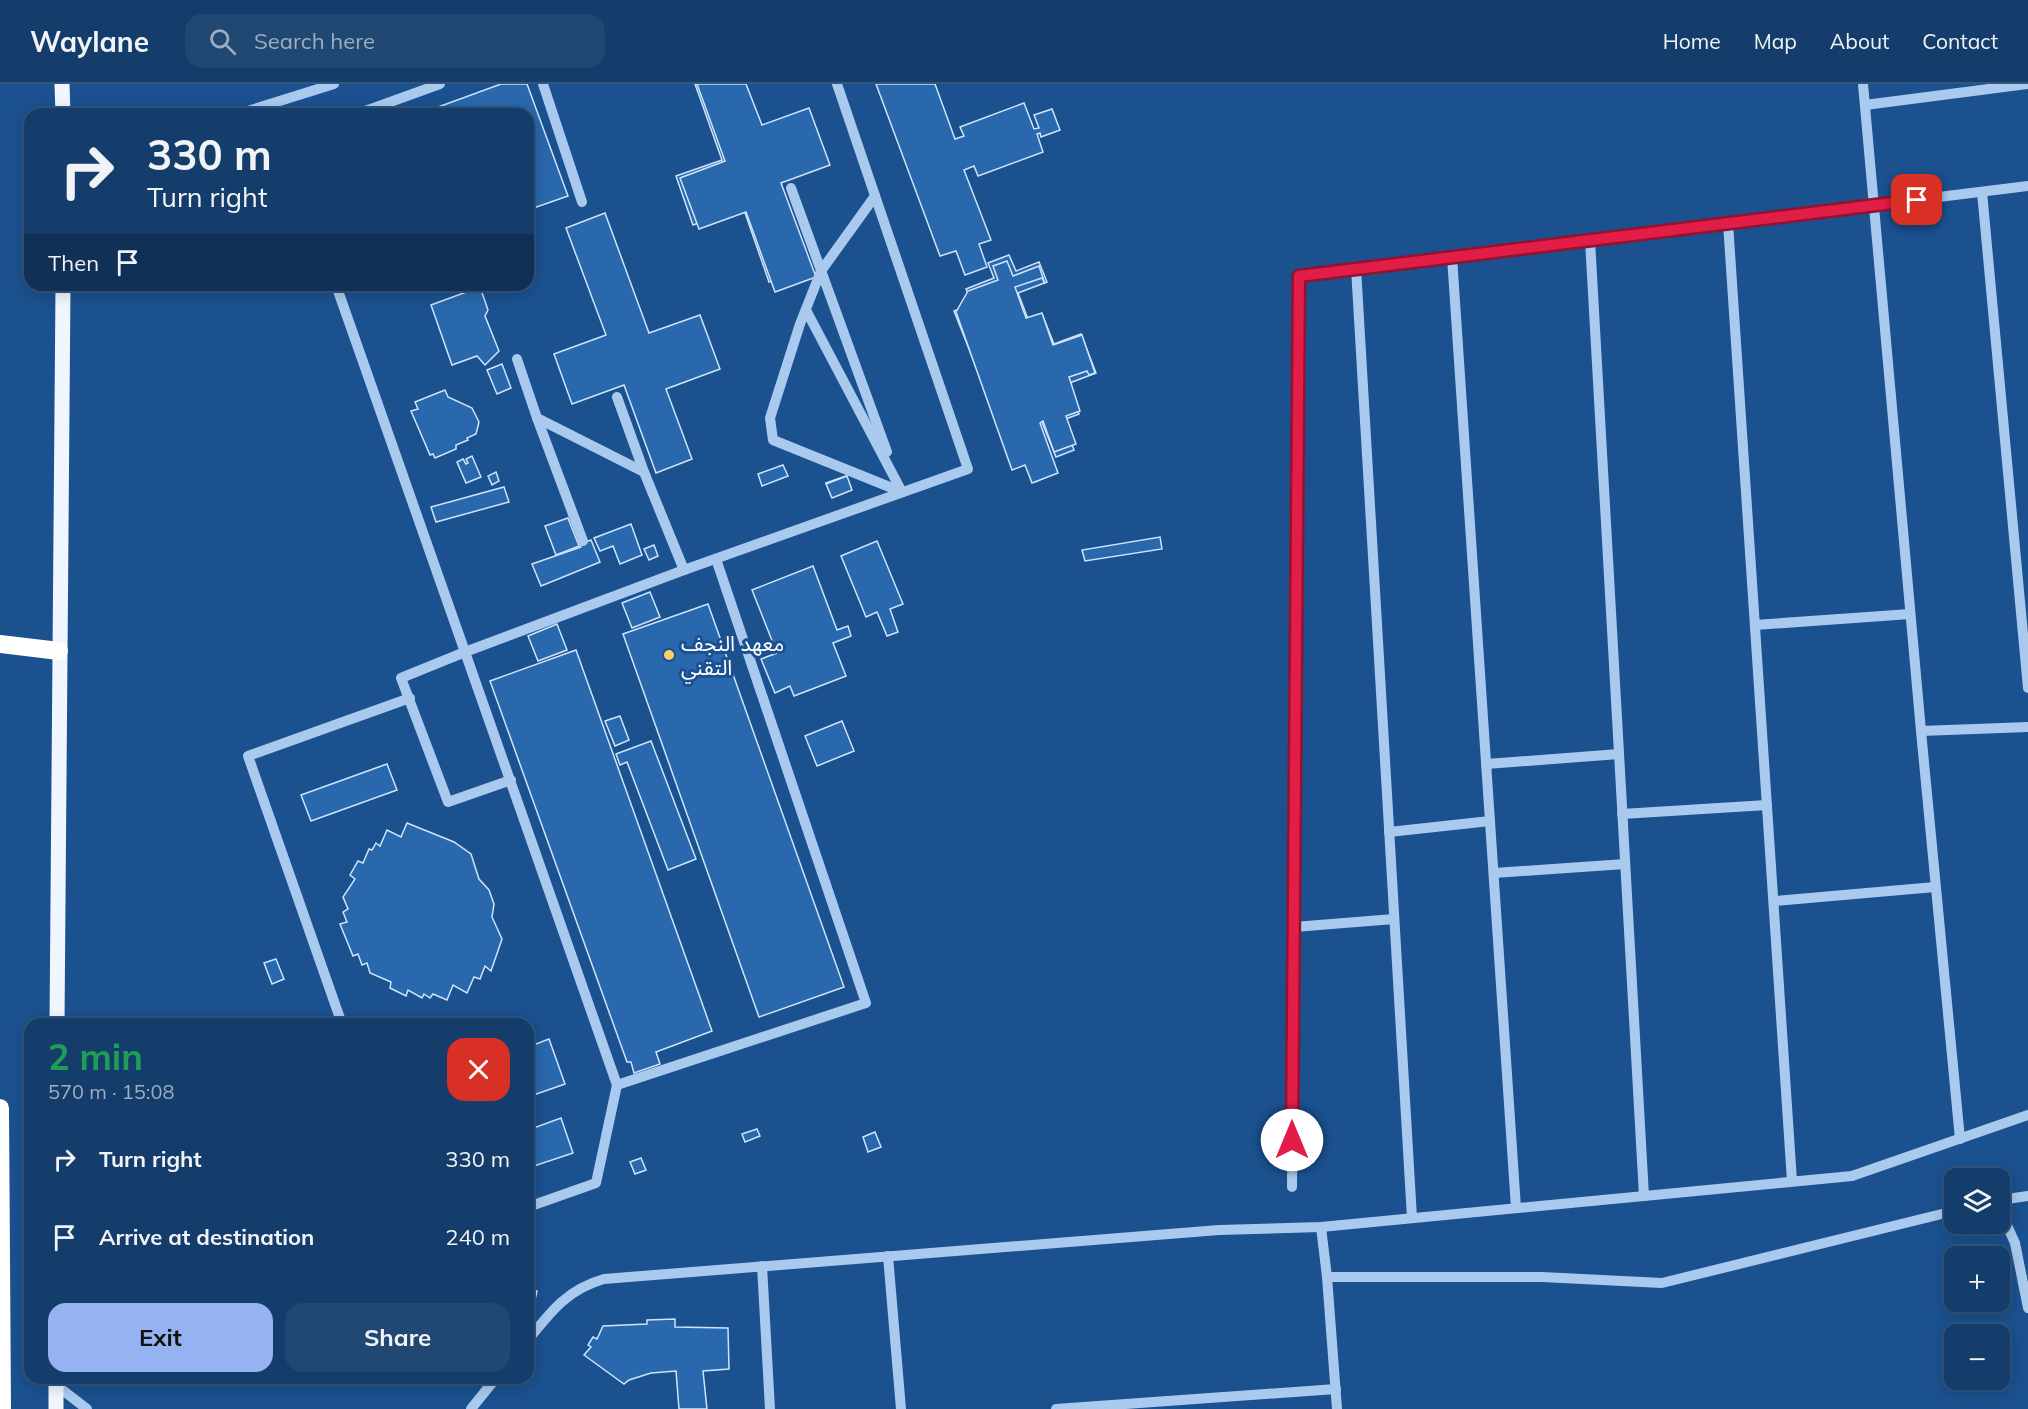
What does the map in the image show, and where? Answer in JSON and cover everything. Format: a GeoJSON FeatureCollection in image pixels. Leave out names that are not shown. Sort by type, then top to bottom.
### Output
{"type":"FeatureCollection","features":[{"type":"Feature","properties":{"kind":"highway"},"geometry":{"type":"LineString","coordinates":[[0,644],[59,651]]}},
{"type":"Feature","properties":{"kind":"highway"},"geometry":{"type":"LineString","coordinates":[[0,1108],[2,1409]]}},
{"type":"Feature","properties":{"kind":"main road"},"geometry":{"type":"LineString","coordinates":[[62,84],[63,108]]}},
{"type":"Feature","properties":{"kind":"main road"},"geometry":{"type":"LineString","coordinates":[[57,1018],[63,291]]}},
{"type":"Feature","properties":{"kind":"main road"},"geometry":{"type":"LineString","coordinates":[[56,1384],[56,1409]]}},
{"type":"Feature","properties":{"kind":"street"},"geometry":{"type":"LineString","coordinates":[[258,108],[334,84]]}},
{"type":"Feature","properties":{"kind":"street"},"geometry":{"type":"LineString","coordinates":[[374,108],[440,84]]}},
{"type":"Feature","properties":{"kind":"street"},"geometry":{"type":"LineString","coordinates":[[543,84],[582,202]]}},
{"type":"Feature","properties":{"kind":"street"},"geometry":{"type":"LineString","coordinates":[[511,780],[448,802],[401,678],[684,570],[968,469],[837,84]]}},
{"type":"Feature","properties":{"kind":"street"},"geometry":{"type":"LineString","coordinates":[[1863,84],[1935,887],[1960,1139]]}},
{"type":"Feature","properties":{"kind":"street"},"geometry":{"type":"LineString","coordinates":[[1865,105],[2027,84]]}},
{"type":"Feature","properties":{"kind":"street"},"geometry":{"type":"LineString","coordinates":[[274,103],[276,108]]}},
{"type":"Feature","properties":{"kind":"street"},"geometry":{"type":"LineString","coordinates":[[1292,1187],[1299,276],[2028,186]]}},
{"type":"Feature","properties":{"kind":"street"},"geometry":{"type":"LineString","coordinates":[[791,188],[902,492]]}},
{"type":"Feature","properties":{"kind":"street"},"geometry":{"type":"LineString","coordinates":[[1982,192],[2028,688]]}},
{"type":"Feature","properties":{"kind":"street"},"geometry":{"type":"LineString","coordinates":[[875,196],[821,272],[770,418],[773,440],[902,492]]}},
{"type":"Feature","properties":{"kind":"street"},"geometry":{"type":"LineString","coordinates":[[1728,223],[1792,1182]]}},
{"type":"Feature","properties":{"kind":"street"},"geometry":{"type":"LineString","coordinates":[[1590,240],[1644,1196]]}},
{"type":"Feature","properties":{"kind":"street"},"geometry":{"type":"LineString","coordinates":[[1452,257],[1516,1208]]}},
{"type":"Feature","properties":{"kind":"street"},"geometry":{"type":"LineString","coordinates":[[1356,268],[1412,1218]]}},
{"type":"Feature","properties":{"kind":"street"},"geometry":{"type":"LineString","coordinates":[[338,291],[617,1085],[596,1183],[534,1205]]}},
{"type":"Feature","properties":{"kind":"street"},"geometry":{"type":"LineString","coordinates":[[806,310],[902,492]]}},
{"type":"Feature","properties":{"kind":"street"},"geometry":{"type":"LineString","coordinates":[[517,359],[583,541]]}},
{"type":"Feature","properties":{"kind":"street"},"geometry":{"type":"LineString","coordinates":[[617,397],[644,472],[684,570]]}},
{"type":"Feature","properties":{"kind":"street"},"geometry":{"type":"LineString","coordinates":[[537,418],[644,472]]}},
{"type":"Feature","properties":{"kind":"street"},"geometry":{"type":"LineString","coordinates":[[617,1085],[866,1003],[716,559]]}},
{"type":"Feature","properties":{"kind":"street"},"geometry":{"type":"LineString","coordinates":[[1755,625],[1910,614]]}},
{"type":"Feature","properties":{"kind":"street"},"geometry":{"type":"LineString","coordinates":[[340,1018],[248,756],[410,698]]}},
{"type":"Feature","properties":{"kind":"street"},"geometry":{"type":"LineString","coordinates":[[1921,731],[2028,727]]}},
{"type":"Feature","properties":{"kind":"street"},"geometry":{"type":"LineString","coordinates":[[1486,764],[1619,754]]}},
{"type":"Feature","properties":{"kind":"street"},"geometry":{"type":"LineString","coordinates":[[1622,814],[1767,805]]}},
{"type":"Feature","properties":{"kind":"street"},"geometry":{"type":"LineString","coordinates":[[1389,832],[1490,821]]}},
{"type":"Feature","properties":{"kind":"street"},"geometry":{"type":"LineString","coordinates":[[1494,873],[1625,864]]}},
{"type":"Feature","properties":{"kind":"street"},"geometry":{"type":"LineString","coordinates":[[1774,901],[1935,887]]}},
{"type":"Feature","properties":{"kind":"street"},"geometry":{"type":"LineString","coordinates":[[1294,927],[1394,919]]}},
{"type":"Feature","properties":{"kind":"street"},"geometry":{"type":"LineString","coordinates":[[534,1333],[573,1291],[604,1278],[1219,1230],[1321,1227],[1852,1176],[2028,1115]]}},
{"type":"Feature","properties":{"kind":"street"},"geometry":{"type":"LineString","coordinates":[[2010,1199],[2028,1196]]}},
{"type":"Feature","properties":{"kind":"street"},"geometry":{"type":"LineString","coordinates":[[1328,1277],[1542,1277],[1662,1283],[1944,1213]]}},
{"type":"Feature","properties":{"kind":"street"},"geometry":{"type":"LineString","coordinates":[[1321,1227],[1328,1277],[1337,1409]]}},
{"type":"Feature","properties":{"kind":"street"},"geometry":{"type":"LineString","coordinates":[[2010,1232],[2015,1243],[2028,1308]]}},
{"type":"Feature","properties":{"kind":"street"},"geometry":{"type":"LineString","coordinates":[[888,1256],[901,1409]]}},
{"type":"Feature","properties":{"kind":"street"},"geometry":{"type":"LineString","coordinates":[[762,1266],[770,1409]]}},
{"type":"Feature","properties":{"kind":"street"},"geometry":{"type":"LineString","coordinates":[[58,1384],[87,1409]]}},
{"type":"Feature","properties":{"kind":"street"},"geometry":{"type":"LineString","coordinates":[[471,1409],[491,1384]]}},
{"type":"Feature","properties":{"kind":"street"},"geometry":{"type":"LineString","coordinates":[[1056,1409],[1165,1405],[1336,1389]]}},
{"type":"Feature","properties":{"kind":"building"},"geometry":{"type":"Polygon","coordinates":[[[501,84],[527,84],[568,196],[534,208],[534,108],[435,108],[501,84]]]}},
{"type":"Feature","properties":{"kind":"building"},"geometry":{"type":"Polygon","coordinates":[[[695,84],[744,84],[759,128],[807,111],[825,161],[775,179],[807,268],[769,282],[743,207],[693,225],[676,176],[722,160],[695,84]]]}},
{"type":"Feature","properties":{"kind":"building"},"geometry":{"type":"Polygon","coordinates":[[[697,84],[746,84],[762,125],[809,108],[830,165],[781,183],[816,277],[775,292],[746,212],[699,229],[680,178],[725,161],[697,84]]]}},
{"type":"Feature","properties":{"kind":"building"},"geometry":{"type":"Polygon","coordinates":[[[876,84],[935,84],[955,139],[964,136],[960,127],[1024,103],[1034,129],[1039,128],[1034,115],[1052,109],[1060,130],[1041,137],[1040,133],[1037,134],[1043,152],[978,176],[974,166],[964,170],[991,240],[979,244],[987,267],[965,275],[956,251],[940,256],[876,84]]]}},
{"type":"Feature","properties":{"kind":"building"},"geometry":{"type":"Polygon","coordinates":[[[605,213],[649,333],[700,315],[720,369],[666,389],[692,459],[656,473],[624,385],[572,404],[554,354],[606,335],[566,228],[605,213]]]}},
{"type":"Feature","properties":{"kind":"building"},"geometry":{"type":"Polygon","coordinates":[[[1009,255],[1016,271],[1039,262],[1047,282],[1018,293],[1028,319],[1042,314],[1054,344],[1081,334],[1096,373],[1067,384],[1079,414],[1063,420],[1074,450],[1056,457],[1041,420],[1035,423],[1055,473],[1035,482],[1026,460],[1015,465],[954,311],[973,304],[966,289],[994,278],[988,263],[1009,255]]]}},
{"type":"Feature","properties":{"kind":"building"},"geometry":{"type":"Polygon","coordinates":[[[1007,261],[1013,276],[1039,266],[1045,284],[1042,278],[1015,287],[1026,318],[1042,313],[1053,345],[1082,335],[1095,373],[1089,375],[1087,371],[1069,377],[1080,411],[1066,416],[1076,444],[1054,452],[1043,421],[1040,423],[1058,473],[1032,483],[1025,465],[1012,470],[956,312],[968,291],[998,280],[993,266],[1007,261]]]}},
{"type":"Feature","properties":{"kind":"building"},"geometry":{"type":"Polygon","coordinates":[[[469,291],[481,291],[488,310],[485,316],[499,351],[485,365],[477,356],[452,365],[431,305],[469,291]]]}},
{"type":"Feature","properties":{"kind":"building"},"geometry":{"type":"Polygon","coordinates":[[[502,364],[511,388],[497,394],[487,370],[502,364]]]}},
{"type":"Feature","properties":{"kind":"building"},"geometry":{"type":"Polygon","coordinates":[[[445,390],[448,397],[472,408],[479,422],[476,434],[456,445],[456,449],[435,458],[433,454],[430,455],[411,411],[418,409],[415,402],[445,390]]]}},
{"type":"Feature","properties":{"kind":"building"},"geometry":{"type":"Polygon","coordinates":[[[472,456],[481,477],[466,483],[457,462],[463,459],[466,464],[468,463],[466,459],[472,456]]]}},
{"type":"Feature","properties":{"kind":"building"},"geometry":{"type":"Polygon","coordinates":[[[783,465],[788,476],[762,486],[758,474],[783,465]]]}},
{"type":"Feature","properties":{"kind":"building"},"geometry":{"type":"Polygon","coordinates":[[[496,472],[499,481],[492,485],[488,476],[496,472]]]}},
{"type":"Feature","properties":{"kind":"building"},"geometry":{"type":"Polygon","coordinates":[[[846,476],[851,488],[831,495],[826,483],[846,476]]]}},
{"type":"Feature","properties":{"kind":"building"},"geometry":{"type":"Polygon","coordinates":[[[847,476],[852,490],[832,498],[826,484],[847,476]]]}},
{"type":"Feature","properties":{"kind":"building"},"geometry":{"type":"Polygon","coordinates":[[[504,487],[509,502],[436,522],[431,507],[504,487]]]}},
{"type":"Feature","properties":{"kind":"building"},"geometry":{"type":"Polygon","coordinates":[[[568,518],[579,546],[556,555],[545,526],[568,518]]]}},
{"type":"Feature","properties":{"kind":"building"},"geometry":{"type":"Polygon","coordinates":[[[631,524],[642,555],[620,564],[613,546],[600,551],[594,538],[631,524]]]}},
{"type":"Feature","properties":{"kind":"building"},"geometry":{"type":"Polygon","coordinates":[[[1160,537],[1162,549],[1085,561],[1082,550],[1160,537]]]}},
{"type":"Feature","properties":{"kind":"building"},"geometry":{"type":"Polygon","coordinates":[[[591,540],[600,562],[541,586],[532,564],[581,547],[580,544],[591,540]]]}},
{"type":"Feature","properties":{"kind":"building"},"geometry":{"type":"Polygon","coordinates":[[[877,541],[903,604],[890,609],[898,632],[887,636],[877,612],[866,617],[841,556],[877,541]]]}},
{"type":"Feature","properties":{"kind":"building"},"geometry":{"type":"Polygon","coordinates":[[[654,545],[658,556],[649,560],[644,549],[654,545]]]}},
{"type":"Feature","properties":{"kind":"building"},"geometry":{"type":"Polygon","coordinates":[[[813,566],[837,630],[848,626],[851,636],[833,643],[846,676],[794,696],[790,686],[775,693],[761,659],[777,653],[752,590],[813,566]]]}},
{"type":"Feature","properties":{"kind":"building"},"geometry":{"type":"Polygon","coordinates":[[[650,592],[660,617],[632,628],[622,603],[650,592]]]}},
{"type":"Feature","properties":{"kind":"building"},"geometry":{"type":"Polygon","coordinates":[[[708,604],[844,987],[759,1017],[623,634],[708,604]]]}},
{"type":"Feature","properties":{"kind":"building"},"geometry":{"type":"Polygon","coordinates":[[[557,624],[567,650],[538,661],[528,636],[557,624]]]}},
{"type":"Feature","properties":{"kind":"building"},"geometry":{"type":"Polygon","coordinates":[[[576,650],[712,1031],[656,1052],[660,1064],[634,1073],[631,1062],[627,1062],[490,681],[576,650]]]}},
{"type":"Feature","properties":{"kind":"building"},"geometry":{"type":"Polygon","coordinates":[[[620,716],[629,740],[615,746],[605,721],[620,716]]]}},
{"type":"Feature","properties":{"kind":"building"},"geometry":{"type":"Polygon","coordinates":[[[842,721],[854,751],[817,766],[805,736],[842,721]]]}},
{"type":"Feature","properties":{"kind":"building"},"geometry":{"type":"Polygon","coordinates":[[[651,741],[696,859],[668,870],[627,762],[620,765],[616,754],[651,741]]]}},
{"type":"Feature","properties":{"kind":"building"},"geometry":{"type":"Polygon","coordinates":[[[387,764],[397,790],[311,821],[301,795],[387,764]]]}},
{"type":"Feature","properties":{"kind":"building"},"geometry":{"type":"Polygon","coordinates":[[[407,823],[454,842],[471,854],[479,879],[489,890],[494,904],[492,917],[502,939],[491,971],[485,966],[480,979],[474,977],[467,993],[453,985],[447,1000],[433,994],[430,998],[424,994],[422,998],[408,990],[406,996],[390,988],[391,982],[370,973],[367,963],[362,965],[358,954],[353,956],[340,924],[347,922],[343,912],[348,909],[343,897],[355,879],[350,875],[358,861],[363,863],[369,849],[372,850],[376,843],[380,846],[387,830],[401,837],[407,823]]]}},
{"type":"Feature","properties":{"kind":"building"},"geometry":{"type":"Polygon","coordinates":[[[276,959],[284,979],[272,984],[264,963],[276,959]]]}},
{"type":"Feature","properties":{"kind":"building"},"geometry":{"type":"Polygon","coordinates":[[[549,1039],[565,1084],[534,1095],[534,1045],[549,1039]]]}},
{"type":"Feature","properties":{"kind":"building"},"geometry":{"type":"Polygon","coordinates":[[[561,1118],[573,1153],[534,1166],[534,1128],[561,1118]]]}},
{"type":"Feature","properties":{"kind":"building"},"geometry":{"type":"Polygon","coordinates":[[[757,1129],[760,1136],[745,1142],[742,1134],[757,1129]]]}},
{"type":"Feature","properties":{"kind":"building"},"geometry":{"type":"Polygon","coordinates":[[[875,1132],[881,1147],[868,1152],[863,1137],[875,1132]]]}},
{"type":"Feature","properties":{"kind":"building"},"geometry":{"type":"Polygon","coordinates":[[[641,1158],[646,1170],[635,1174],[630,1162],[641,1158]]]}},
{"type":"Feature","properties":{"kind":"building"},"geometry":{"type":"Polygon","coordinates":[[[675,1319],[675,1327],[728,1328],[729,1369],[703,1371],[707,1409],[679,1409],[676,1371],[651,1373],[629,1380],[624,1384],[584,1355],[591,1347],[588,1345],[593,1337],[597,1339],[603,1326],[647,1324],[647,1320],[675,1319]]]}},
{"type":"Feature","properties":{"kind":"place","name":"معهد النجف التقني"},"geometry":{"type":"Point","coordinates":[669,655]}},
{"type":"Feature","properties":{"kind":"route"},"geometry":{"type":"LineString","coordinates":[[1292,1140],[1299,276],[1917,200]]}}]}
